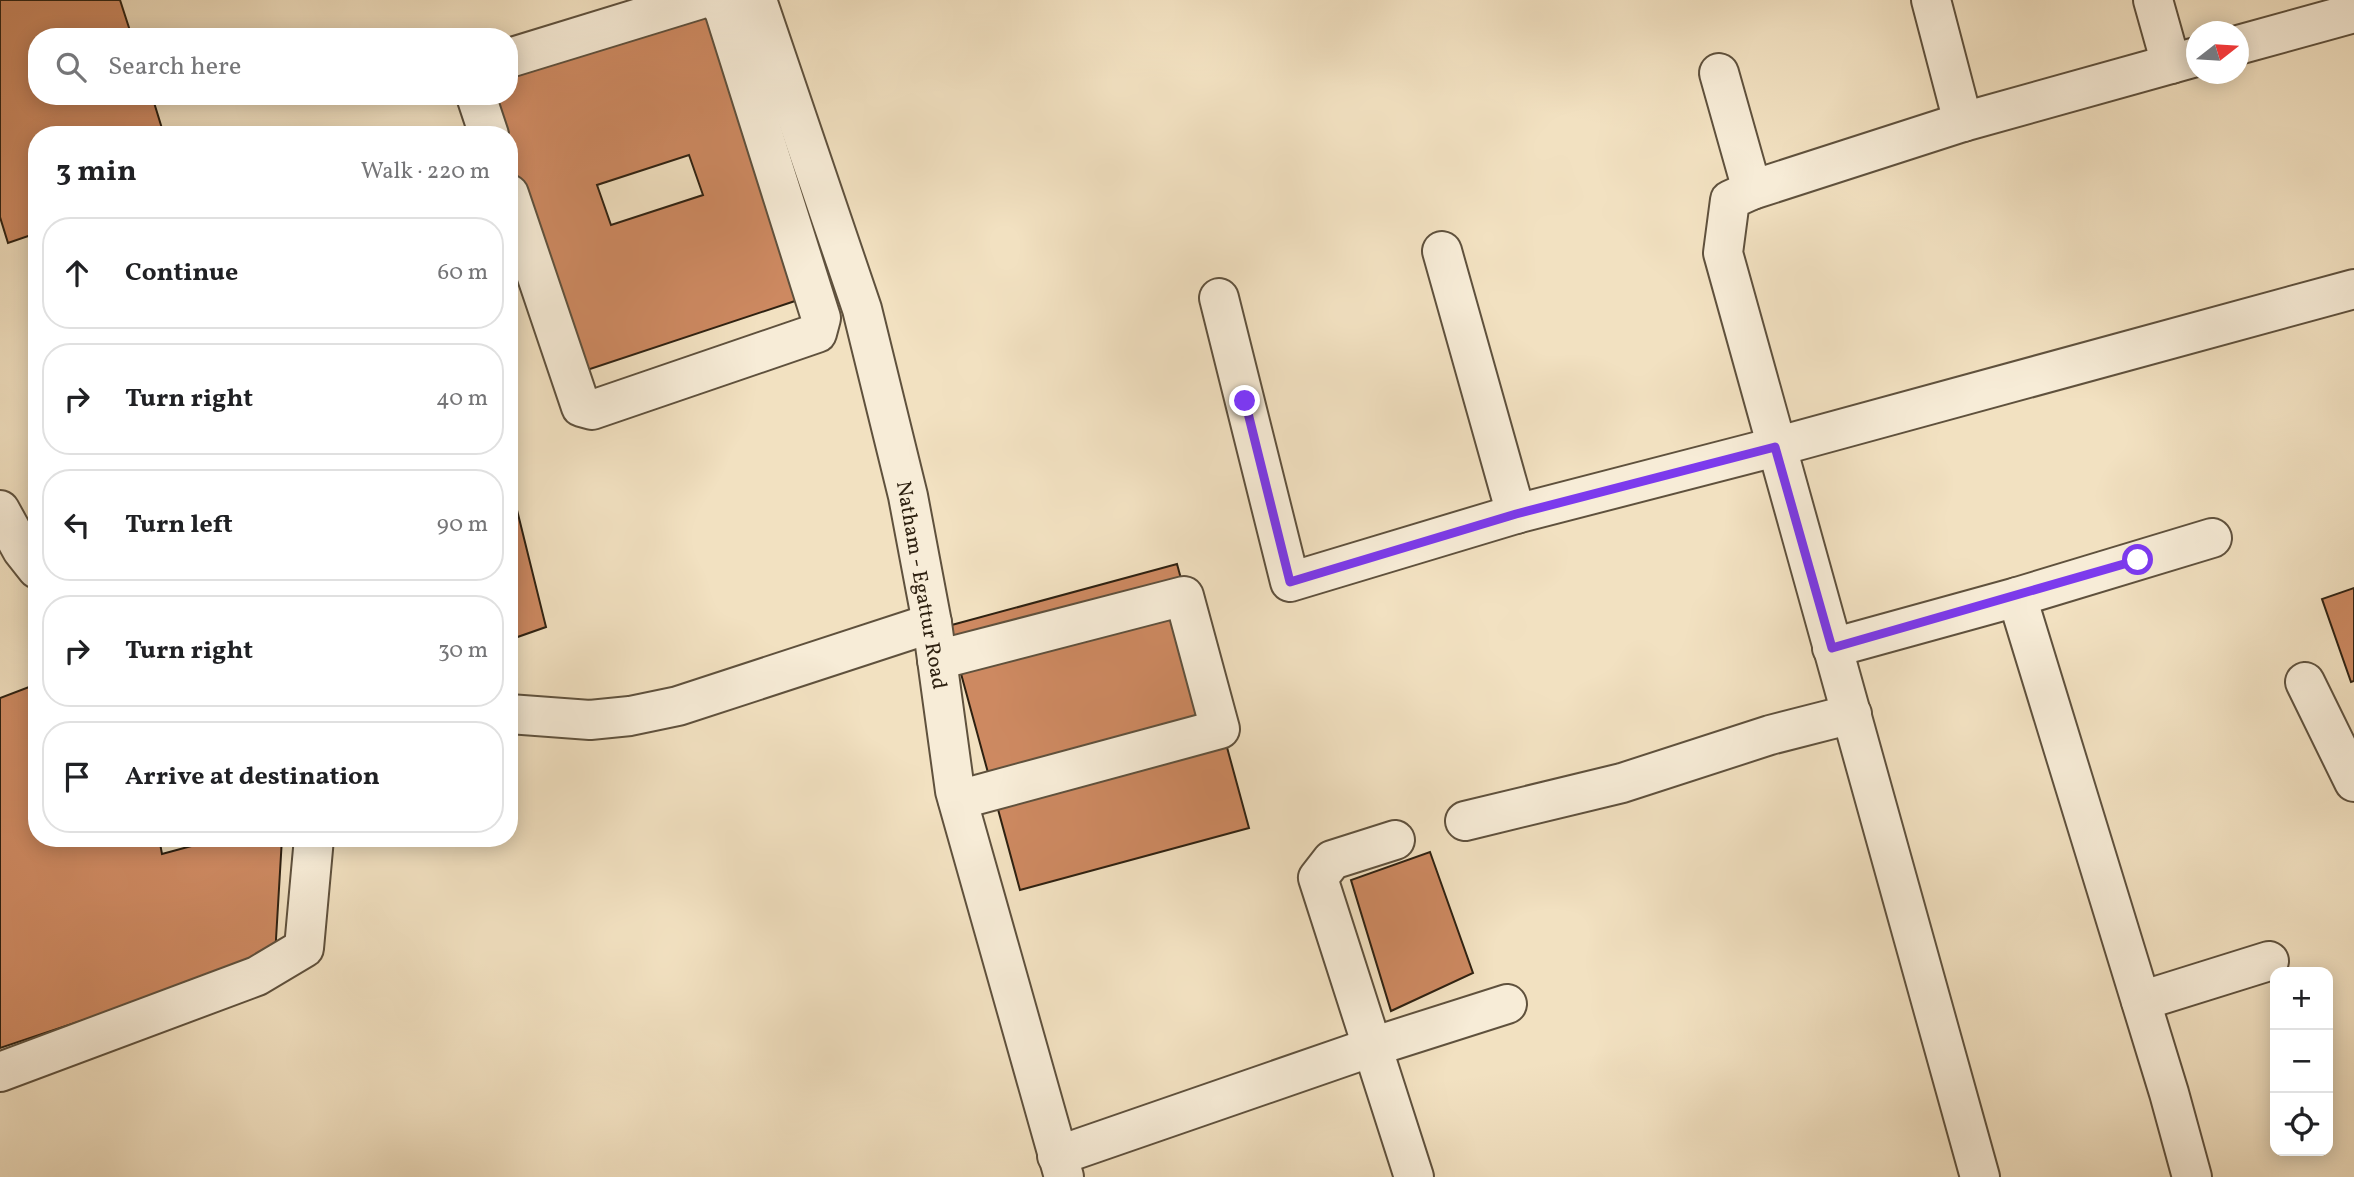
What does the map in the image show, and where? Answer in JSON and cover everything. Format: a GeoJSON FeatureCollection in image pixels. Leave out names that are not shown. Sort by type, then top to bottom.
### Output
{"type":"FeatureCollection","features":[{"type":"Feature","properties":{"kind":"street"},"geometry":{"type":"LineString","coordinates":[[1931,0],[1963,122]]}},
{"type":"Feature","properties":{"kind":"street"},"geometry":{"type":"LineString","coordinates":[[1980,1177],[1723,253],[1730,200],[1752,190],[1963,122],[2184,60],[2154,0]]}},
{"type":"Feature","properties":{"kind":"street"},"geometry":{"type":"LineString","coordinates":[[518,56],[732,5],[821,318],[817,333],[592,410],[581,407],[518,221]]}},
{"type":"Feature","properties":{"kind":"street","name":"Natham - Egattur Road"},"geometry":{"type":"LineString","coordinates":[[732,5],[862,309],[908,496],[932,623],[958,800],[1060,1166]]}},
{"type":"Feature","properties":{"kind":"street"},"geometry":{"type":"LineString","coordinates":[[2249,42],[2354,13]]}},
{"type":"Feature","properties":{"kind":"street"},"geometry":{"type":"LineString","coordinates":[[1719,73],[1752,190]]}},
{"type":"Feature","properties":{"kind":"street"},"geometry":{"type":"LineString","coordinates":[[479,105],[486,126]]}},
{"type":"Feature","properties":{"kind":"street"},"geometry":{"type":"LineString","coordinates":[[1443,251],[1516,514]]}},
{"type":"Feature","properties":{"kind":"street"},"geometry":{"type":"LineString","coordinates":[[1219,299],[1290,582],[1516,514],[1775,447],[2354,289]]}},
{"type":"Feature","properties":{"kind":"street"},"geometry":{"type":"LineString","coordinates":[[821,318],[862,309]]}},
{"type":"Feature","properties":{"kind":"street"},"geometry":{"type":"LineString","coordinates":[[0,510],[28,558]]}},
{"type":"Feature","properties":{"kind":"street"},"geometry":{"type":"LineString","coordinates":[[1832,648],[2017,597],[2212,538]]}},
{"type":"Feature","properties":{"kind":"street"},"geometry":{"type":"LineString","coordinates":[[937,660],[1184,596],[1220,730],[958,800]]}},
{"type":"Feature","properties":{"kind":"street"},"geometry":{"type":"LineString","coordinates":[[2017,597],[2192,1177]]}},
{"type":"Feature","properties":{"kind":"street"},"geometry":{"type":"LineString","coordinates":[[518,715],[590,720],[666,709],[932,623]]}},
{"type":"Feature","properties":{"kind":"street"},"geometry":{"type":"LineString","coordinates":[[2305,682],[2354,782]]}},
{"type":"Feature","properties":{"kind":"street"},"geometry":{"type":"LineString","coordinates":[[1465,821],[1622,783],[1770,735],[1852,714]]}},
{"type":"Feature","properties":{"kind":"street"},"geometry":{"type":"LineString","coordinates":[[1395,840],[1332,860],[1318,878],[1414,1177]]}},
{"type":"Feature","properties":{"kind":"street"},"geometry":{"type":"LineString","coordinates":[[0,1072],[257,976],[304,948],[313,847]]}},
{"type":"Feature","properties":{"kind":"street"},"geometry":{"type":"LineString","coordinates":[[2141,1001],[2269,961]]}},
{"type":"Feature","properties":{"kind":"street"},"geometry":{"type":"LineString","coordinates":[[1060,1166],[1372,1047],[1507,1004]]}},
{"type":"Feature","properties":{"kind":"building"},"geometry":{"type":"Polygon","coordinates":[[[0,0],[120,0],[129,28],[28,28],[28,105],[155,105],[161,126],[28,126],[28,236],[8,243],[0,217],[0,0]]]}},
{"type":"Feature","properties":{"kind":"building"},"geometry":{"type":"Polygon","coordinates":[[[707,12],[801,299],[581,372],[518,181],[518,126],[500,126],[493,105],[518,105],[518,75],[707,12]],[[689,155],[597,185],[611,225],[703,195],[689,155]]]}},
{"type":"Feature","properties":{"kind":"building"},"geometry":{"type":"Polygon","coordinates":[[[518,514],[546,627],[518,637],[518,514]]]}},
{"type":"Feature","properties":{"kind":"building"},"geometry":{"type":"Polygon","coordinates":[[[1177,564],[1249,828],[1020,890],[948,626],[1177,564]]]}},
{"type":"Feature","properties":{"kind":"building"},"geometry":{"type":"Polygon","coordinates":[[[2354,588],[2354,681],[2351,682],[2322,599],[2354,588]]]}},
{"type":"Feature","properties":{"kind":"building"},"geometry":{"type":"Polygon","coordinates":[[[28,687],[28,847],[161,847],[162,854],[188,847],[281,847],[275,956],[0,1048],[0,698],[28,687]]]}},
{"type":"Feature","properties":{"kind":"building"},"geometry":{"type":"Polygon","coordinates":[[[1430,852],[1473,973],[1391,1011],[1351,880],[1430,852]]]}},
{"type":"Feature","properties":{"kind":"route"},"geometry":{"type":"LineString","coordinates":[[1245,401],[1290,582],[1516,514],[1775,447],[1832,648],[2017,597],[2138,560]]}}]}
